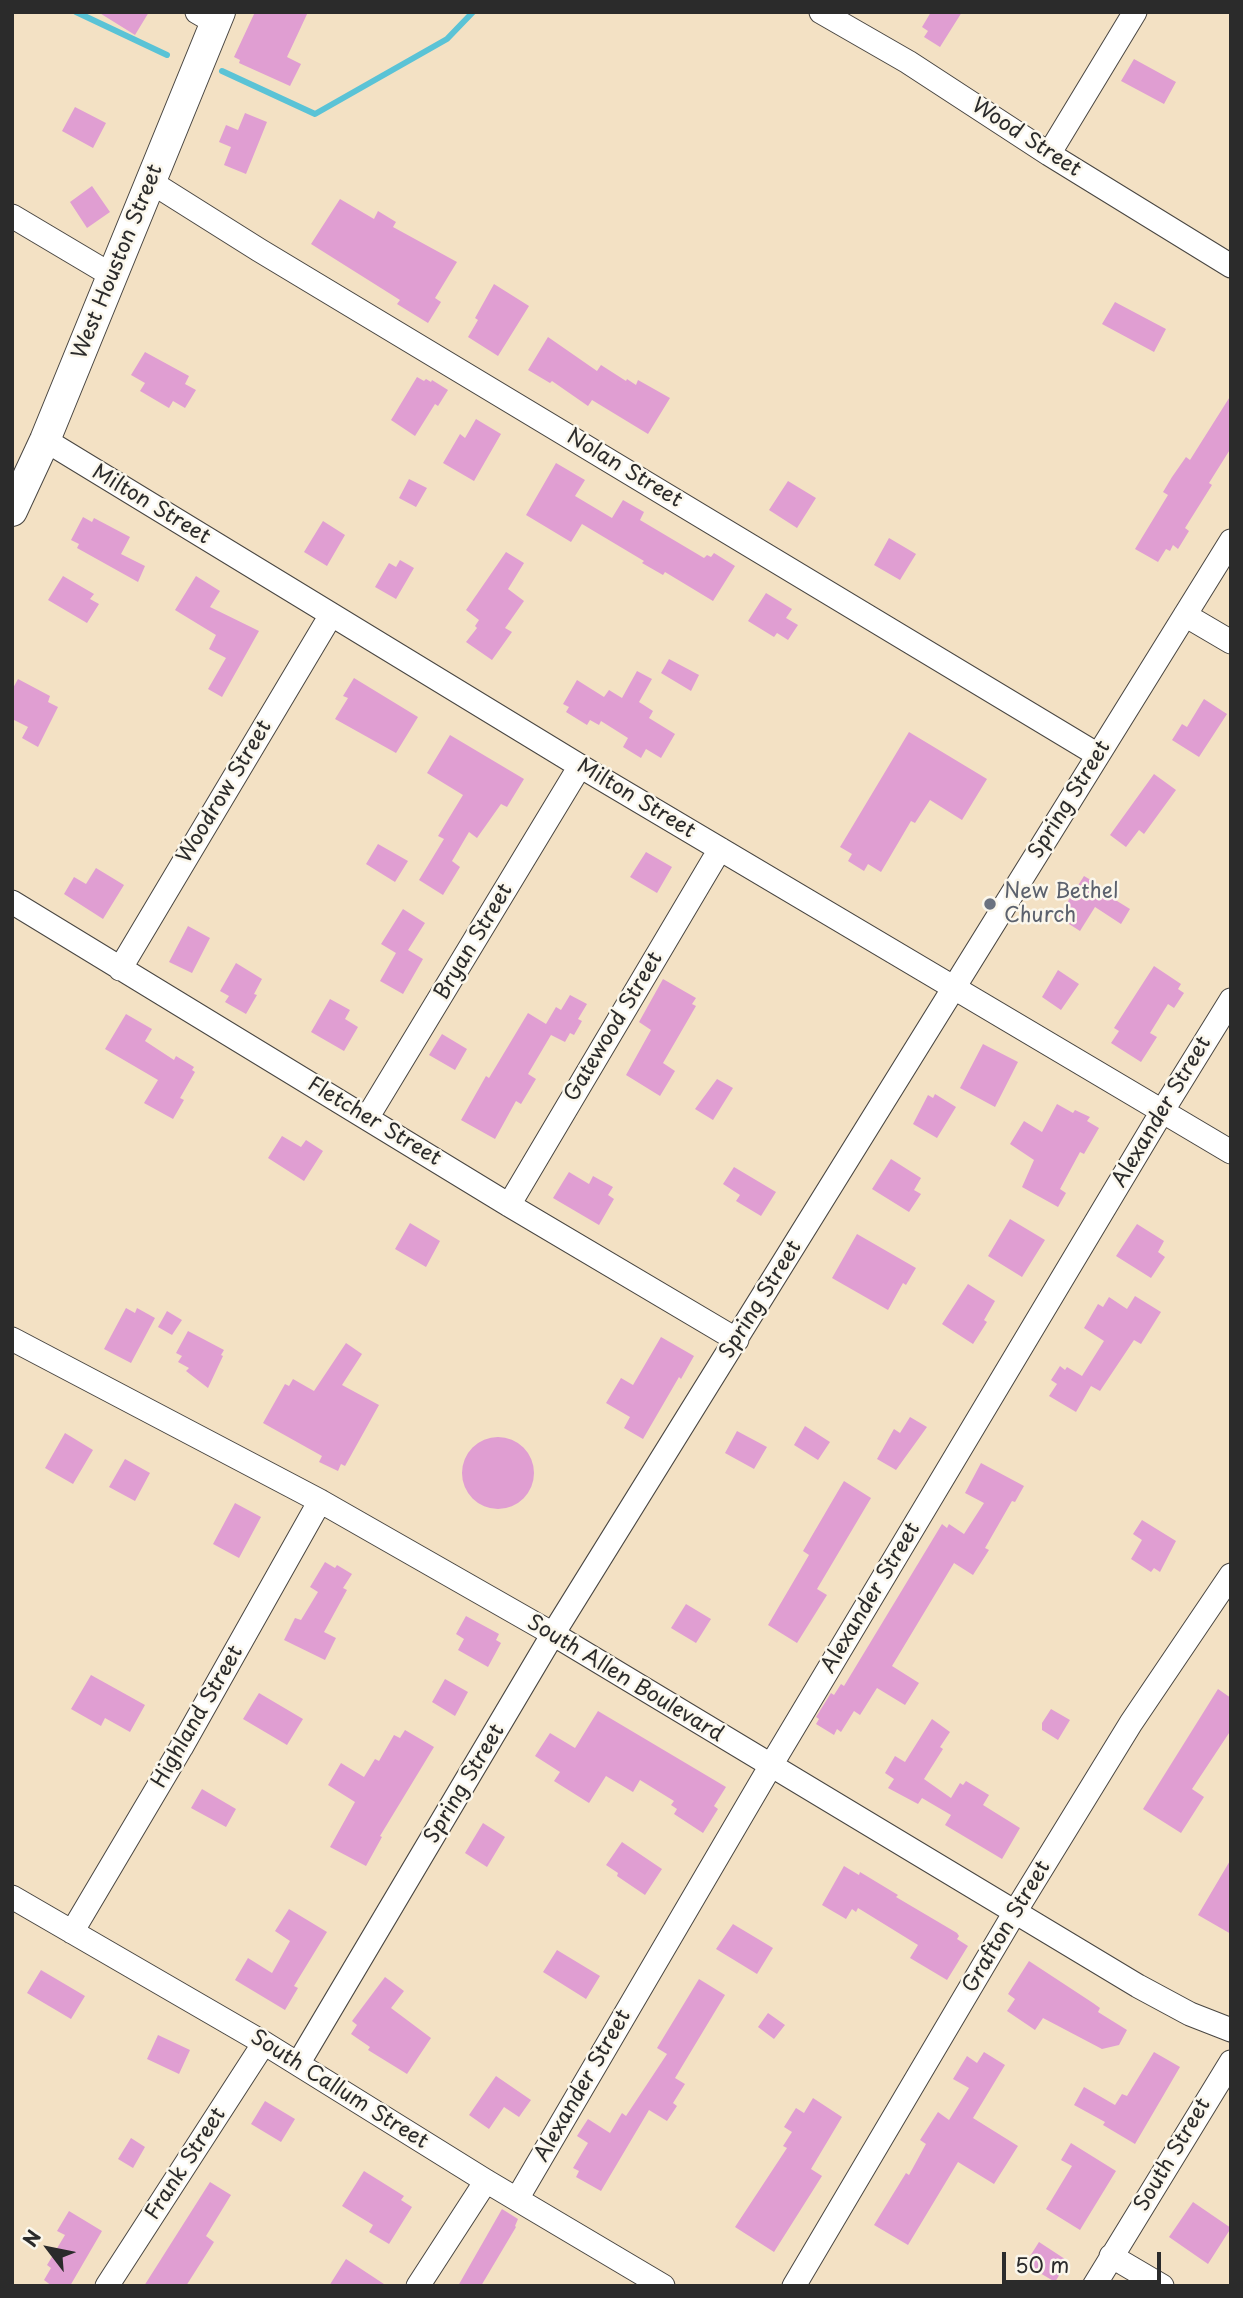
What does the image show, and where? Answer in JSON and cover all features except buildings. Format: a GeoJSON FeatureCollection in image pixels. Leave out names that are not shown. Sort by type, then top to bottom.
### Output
{"type":"FeatureCollection","features":[{"type":"Feature","properties":{"kind":"main road","name":"West Houston Street"},"geometry":{"type":"LineString","coordinates":[[12,511],[45,440],[151,182],[211,16]]}},
{"type":"Feature","properties":{"kind":"street","name":"Wood Street"},"geometry":{"type":"LineString","coordinates":[[821,12],[908,62],[1049,154],[1231,266]]}},
{"type":"Feature","properties":{"kind":"street"},"geometry":{"type":"LineString","coordinates":[[1049,154],[1135,12]]}},
{"type":"Feature","properties":{"kind":"street","name":"Nolan Street"},"geometry":{"type":"LineString","coordinates":[[151,182],[259,250],[1098,755]]}},
{"type":"Feature","properties":{"kind":"street"},"geometry":{"type":"LineString","coordinates":[[12,216],[113,276]]}},
{"type":"Feature","properties":{"kind":"street","name":"Milton Street"},"geometry":{"type":"LineString","coordinates":[[45,440],[580,766],[1231,1152]]}},
{"type":"Feature","properties":{"kind":"street","name":"Spring Street"},"geometry":{"type":"LineString","coordinates":[[298,2064],[553,1634],[1231,541]]}},
{"type":"Feature","properties":{"kind":"street","name":"Woodrow Street"},"geometry":{"type":"LineString","coordinates":[[120,969],[331,615]]}},
{"type":"Feature","properties":{"kind":"street"},"geometry":{"type":"LineString","coordinates":[[1185,615],[1231,642]]}},
{"type":"Feature","properties":{"kind":"street","name":"Bryan Street"},"geometry":{"type":"LineString","coordinates":[[367,1118],[580,766]]}},
{"type":"Feature","properties":{"kind":"street","name":"Gatewood Street"},"geometry":{"type":"LineString","coordinates":[[509,1205],[720,849]]}},
{"type":"Feature","properties":{"kind":"street","name":"Fletcher Street"},"geometry":{"type":"LineString","coordinates":[[12,902],[509,1205],[737,1340]]}},
{"type":"Feature","properties":{"kind":"street","name":"Alexander Street"},"geometry":{"type":"LineString","coordinates":[[517,2199],[770,1767],[1231,1000]]}},
{"type":"Feature","properties":{"kind":"street","name":"South Allen Boulevard"},"geometry":{"type":"LineString","coordinates":[[12,1339],[320,1501],[553,1634],[770,1767],[1160,1999],[1231,2030]]}},
{"type":"Feature","properties":{"kind":"street","name":"Highland Street"},"geometry":{"type":"LineString","coordinates":[[72,1932],[181,1748],[320,1501]]}},
{"type":"Feature","properties":{"kind":"street","name":"Grafton Street"},"geometry":{"type":"LineString","coordinates":[[794,2286],[1015,1912],[1131,1723],[1231,1575]]}},
{"type":"Feature","properties":{"kind":"street","name":"South Callum Street"},"geometry":{"type":"LineString","coordinates":[[12,1897],[264,2043],[663,2286]]}},
{"type":"Feature","properties":{"kind":"street","name":"Frank Street"},"geometry":{"type":"LineString","coordinates":[[107,2286],[264,2043]]}},
{"type":"Feature","properties":{"kind":"street","name":"South Street"},"geometry":{"type":"LineString","coordinates":[[1094,2286],[1231,2062]]}},
{"type":"Feature","properties":{"kind":"street"},"geometry":{"type":"LineString","coordinates":[[418,2286],[486,2180]]}},
{"type":"Feature","properties":{"kind":"street"},"geometry":{"type":"LineString","coordinates":[[1111,2256],[1162,2286]]}},
{"type":"Feature","properties":{"kind":"waterway"},"geometry":{"type":"LineString","coordinates":[[76,12],[167,55]]}},
{"type":"Feature","properties":{"kind":"waterway"},"geometry":{"type":"LineString","coordinates":[[222,71],[315,114],[447,39],[473,12]]}},
{"type":"Feature","properties":{"kind":"place","name":"New Bethel Church"},"geometry":{"type":"Point","coordinates":[990,904]}}]}
